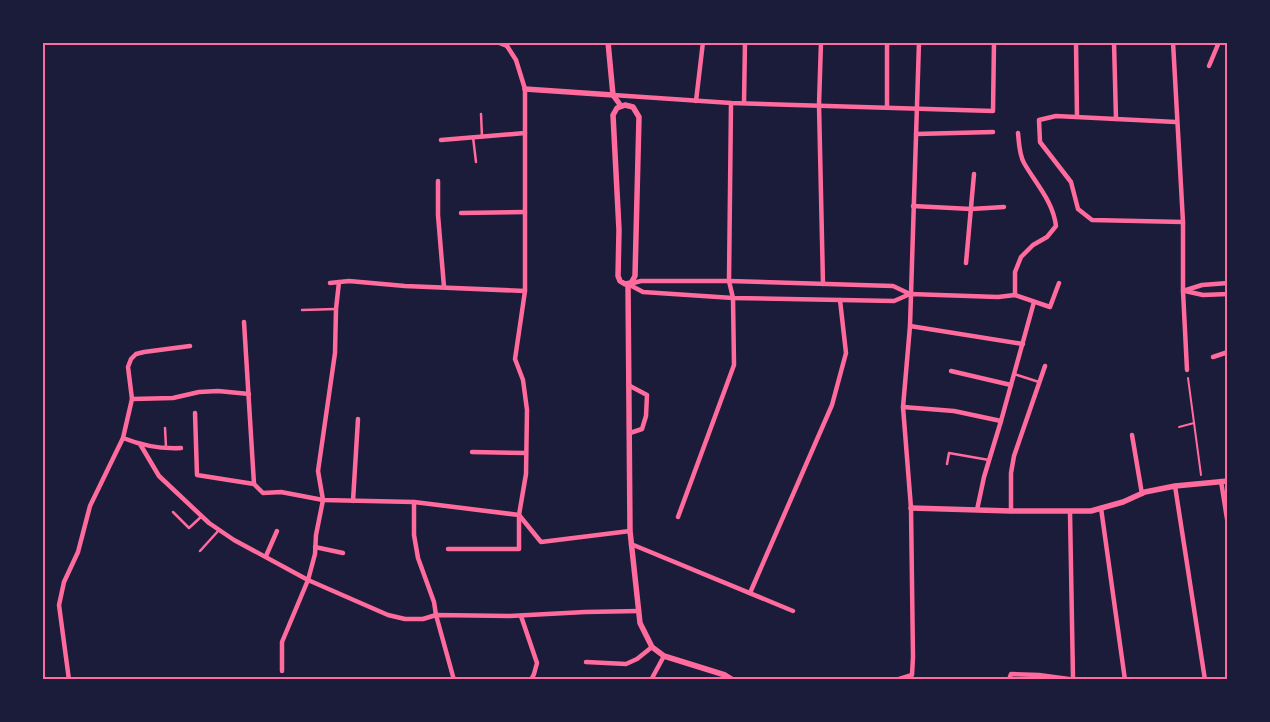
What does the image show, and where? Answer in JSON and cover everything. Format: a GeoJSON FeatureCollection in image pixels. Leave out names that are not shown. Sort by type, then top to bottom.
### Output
{"type":"FeatureCollection","features":[{"type":"Feature","properties":{"kind":"street"},"geometry":{"type":"LineString","coordinates":[[448,549],[519,549],[519,515],[526,474],[527,410],[523,380],[515,359],[525,291],[526,89],[516,60],[507,44],[497,42]]}},
{"type":"Feature","properties":{"kind":"street"},"geometry":{"type":"LineString","coordinates":[[608,42],[613,95],[621,106]]}},
{"type":"Feature","properties":{"kind":"street"},"geometry":{"type":"LineString","coordinates":[[696,101],[703,42]]}},
{"type":"Feature","properties":{"kind":"street"},"geometry":{"type":"LineString","coordinates":[[744,104],[745,42]]}},
{"type":"Feature","properties":{"kind":"street"},"geometry":{"type":"LineString","coordinates":[[821,42],[819,105],[823,284]]}},
{"type":"Feature","properties":{"kind":"street"},"geometry":{"type":"LineString","coordinates":[[887,42],[887,107]]}},
{"type":"Feature","properties":{"kind":"street"},"geometry":{"type":"LineString","coordinates":[[917,680],[912,674],[911,508],[903,407],[910,326],[912,206],[919,42]]}},
{"type":"Feature","properties":{"kind":"street"},"geometry":{"type":"LineString","coordinates":[[526,89],[744,104],[993,110],[994,42]]}},
{"type":"Feature","properties":{"kind":"street"},"geometry":{"type":"LineString","coordinates":[[1076,42],[1077,117]]}},
{"type":"Feature","properties":{"kind":"street"},"geometry":{"type":"LineString","coordinates":[[1114,42],[1116,119]]}},
{"type":"Feature","properties":{"kind":"street"},"geometry":{"type":"LineString","coordinates":[[1173,42],[1183,222],[1183,291],[1187,370]]}},
{"type":"Feature","properties":{"kind":"street"},"geometry":{"type":"LineString","coordinates":[[1209,66],[1219,42]]}},
{"type":"Feature","properties":{"kind":"street"},"geometry":{"type":"LineString","coordinates":[[678,517],[734,365],[733,298],[729,281],[732,103]]}},
{"type":"Feature","properties":{"kind":"street"},"geometry":{"type":"LineString","coordinates":[[628,284],[635,276],[639,117],[633,107],[625,105],[617,108],[613,115],[619,230],[618,276],[620,281],[642,292],[733,298],[894,301],[910,294]]}},
{"type":"Feature","properties":{"kind":"street"},"geometry":{"type":"LineString","coordinates":[[1176,122],[1056,116],[1039,120],[1040,142],[1071,182],[1078,209],[1092,220],[1183,222]]}},
{"type":"Feature","properties":{"kind":"street"},"geometry":{"type":"LineString","coordinates":[[916,134],[993,132]]}},
{"type":"Feature","properties":{"kind":"street"},"geometry":{"type":"LineString","coordinates":[[1015,295],[1015,272],[1021,257],[1033,245],[1047,237],[1056,226],[1054,214],[1045,196],[1023,161],[1018,132]]}},
{"type":"Feature","properties":{"kind":"street"},"geometry":{"type":"LineString","coordinates":[[441,140],[525,133]]}},
{"type":"Feature","properties":{"kind":"street"},"geometry":{"type":"LineString","coordinates":[[966,264],[974,174]]}},
{"type":"Feature","properties":{"kind":"street"},"geometry":{"type":"LineString","coordinates":[[438,182],[438,214],[444,287]]}},
{"type":"Feature","properties":{"kind":"street"},"geometry":{"type":"LineString","coordinates":[[912,206],[970,209],[1004,207]]}},
{"type":"Feature","properties":{"kind":"street"},"geometry":{"type":"LineString","coordinates":[[461,213],[525,212]]}},
{"type":"Feature","properties":{"kind":"street"},"geometry":{"type":"LineString","coordinates":[[330,283],[349,281],[525,291]]}},
{"type":"Feature","properties":{"kind":"street"},"geometry":{"type":"LineString","coordinates":[[628,284],[641,281],[729,281],[893,286],[910,294],[998,297],[1015,295],[1050,307],[1059,283]]}},
{"type":"Feature","properties":{"kind":"street"},"geometry":{"type":"LineString","coordinates":[[282,672],[282,642],[308,580],[323,500],[318,471],[335,353],[339,282]]}},
{"type":"Feature","properties":{"kind":"street"},"geometry":{"type":"LineString","coordinates":[[628,284],[630,531],[640,623],[652,647],[664,656],[725,675],[733,680]]}},
{"type":"Feature","properties":{"kind":"street"},"geometry":{"type":"LineString","coordinates":[[1183,291],[1202,285],[1228,284]]}},
{"type":"Feature","properties":{"kind":"street"},"geometry":{"type":"LineString","coordinates":[[1183,291],[1203,295],[1228,294]]}},
{"type":"Feature","properties":{"kind":"street"},"geometry":{"type":"LineString","coordinates":[[750,593],[832,405],[846,353],[840,300]]}},
{"type":"Feature","properties":{"kind":"street"},"geometry":{"type":"LineString","coordinates":[[977,510],[989,460],[1034,302]]}},
{"type":"Feature","properties":{"kind":"street"},"geometry":{"type":"LineString","coordinates":[[244,322],[254,484]]}},
{"type":"Feature","properties":{"kind":"street"},"geometry":{"type":"LineString","coordinates":[[910,326],[1023,344]]}},
{"type":"Feature","properties":{"kind":"street"},"geometry":{"type":"LineString","coordinates":[[69,680],[59,605],[64,582],[78,552],[90,506],[124,438],[132,399],[128,368],[131,359],[136,354],[144,352],[190,346]]}},
{"type":"Feature","properties":{"kind":"street"},"geometry":{"type":"LineString","coordinates":[[1213,357],[1228,352]]}},
{"type":"Feature","properties":{"kind":"street"},"geometry":{"type":"LineString","coordinates":[[1010,511],[1011,473],[1014,456],[1045,366]]}},
{"type":"Feature","properties":{"kind":"street"},"geometry":{"type":"LineString","coordinates":[[951,372],[1011,386]]}},
{"type":"Feature","properties":{"kind":"street"},"geometry":{"type":"LineString","coordinates":[[630,386],[648,395],[646,416],[642,429],[630,433]]}},
{"type":"Feature","properties":{"kind":"street"},"geometry":{"type":"LineString","coordinates":[[132,399],[174,398],[208,391],[249,394]]}},
{"type":"Feature","properties":{"kind":"street"},"geometry":{"type":"LineString","coordinates":[[903,407],[954,411],[1001,421]]}},
{"type":"Feature","properties":{"kind":"street"},"geometry":{"type":"LineString","coordinates":[[195,413],[197,475],[254,484],[263,493],[281,492],[323,500],[414,502],[519,515],[541,542],[630,531]]}},
{"type":"Feature","properties":{"kind":"street"},"geometry":{"type":"LineString","coordinates":[[353,501],[358,419]]}},
{"type":"Feature","properties":{"kind":"street"},"geometry":{"type":"LineString","coordinates":[[1132,434],[1142,494]]}},
{"type":"Feature","properties":{"kind":"street"},"geometry":{"type":"LineString","coordinates":[[124,438],[140,444],[166,449],[181,448]]}},
{"type":"Feature","properties":{"kind":"street"},"geometry":{"type":"LineString","coordinates":[[140,444],[159,476],[219,530],[308,580],[388,615],[405,619],[423,619],[436,615],[521,616],[639,611]]}},
{"type":"Feature","properties":{"kind":"street"},"geometry":{"type":"LineString","coordinates":[[472,452],[526,453]]}},
{"type":"Feature","properties":{"kind":"street"},"geometry":{"type":"LineString","coordinates":[[911,508],[1091,511],[1123,502],[1142,494],[1175,486],[1224,481],[1228,525]]}},
{"type":"Feature","properties":{"kind":"street"},"geometry":{"type":"LineString","coordinates":[[1175,486],[1205,680]]}},
{"type":"Feature","properties":{"kind":"street"},"geometry":{"type":"LineString","coordinates":[[414,502],[414,535],[418,558],[434,602],[454,680]]}},
{"type":"Feature","properties":{"kind":"street"},"geometry":{"type":"LineString","coordinates":[[1101,508],[1125,680]]}},
{"type":"Feature","properties":{"kind":"street"},"geometry":{"type":"LineString","coordinates":[[1009,680],[1011,674],[1039,674],[1075,679],[1070,512]]}},
{"type":"Feature","properties":{"kind":"street"},"geometry":{"type":"LineString","coordinates":[[266,556],[277,531]]}},
{"type":"Feature","properties":{"kind":"street"},"geometry":{"type":"LineString","coordinates":[[632,544],[793,611]]}},
{"type":"Feature","properties":{"kind":"street"},"geometry":{"type":"LineString","coordinates":[[315,547],[343,554]]}},
{"type":"Feature","properties":{"kind":"street"},"geometry":{"type":"LineString","coordinates":[[521,616],[537,663],[531,680]]}},
{"type":"Feature","properties":{"kind":"street"},"geometry":{"type":"LineString","coordinates":[[586,662],[626,664],[637,660],[652,647]]}},
{"type":"Feature","properties":{"kind":"street"},"geometry":{"type":"LineString","coordinates":[[651,680],[664,656]]}},
{"type":"Feature","properties":{"kind":"street"},"geometry":{"type":"LineString","coordinates":[[896,680],[912,674]]}},
{"type":"Feature","properties":{"kind":"lane"},"geometry":{"type":"LineString","coordinates":[[481,114],[482,137]]}},
{"type":"Feature","properties":{"kind":"lane"},"geometry":{"type":"LineString","coordinates":[[473,138],[476,162]]}},
{"type":"Feature","properties":{"kind":"lane"},"geometry":{"type":"LineString","coordinates":[[302,310],[336,309]]}},
{"type":"Feature","properties":{"kind":"lane"},"geometry":{"type":"LineString","coordinates":[[1014,374],[1039,382]]}},
{"type":"Feature","properties":{"kind":"lane"},"geometry":{"type":"LineString","coordinates":[[165,428],[166,449]]}},
{"type":"Feature","properties":{"kind":"lane"},"geometry":{"type":"LineString","coordinates":[[947,464],[949,453],[989,460]]}},
{"type":"Feature","properties":{"kind":"lane"},"geometry":{"type":"LineString","coordinates":[[173,512],[189,528],[202,516]]}},
{"type":"Feature","properties":{"kind":"lane"},"geometry":{"type":"LineString","coordinates":[[200,551],[219,530]]}},
{"type":"Feature","properties":{"kind":"path"},"geometry":{"type":"LineString","coordinates":[[1187,370],[1203,483]]}},
{"type":"Feature","properties":{"kind":"path"},"geometry":{"type":"LineString","coordinates":[[1179,427],[1194,423]]}}]}
